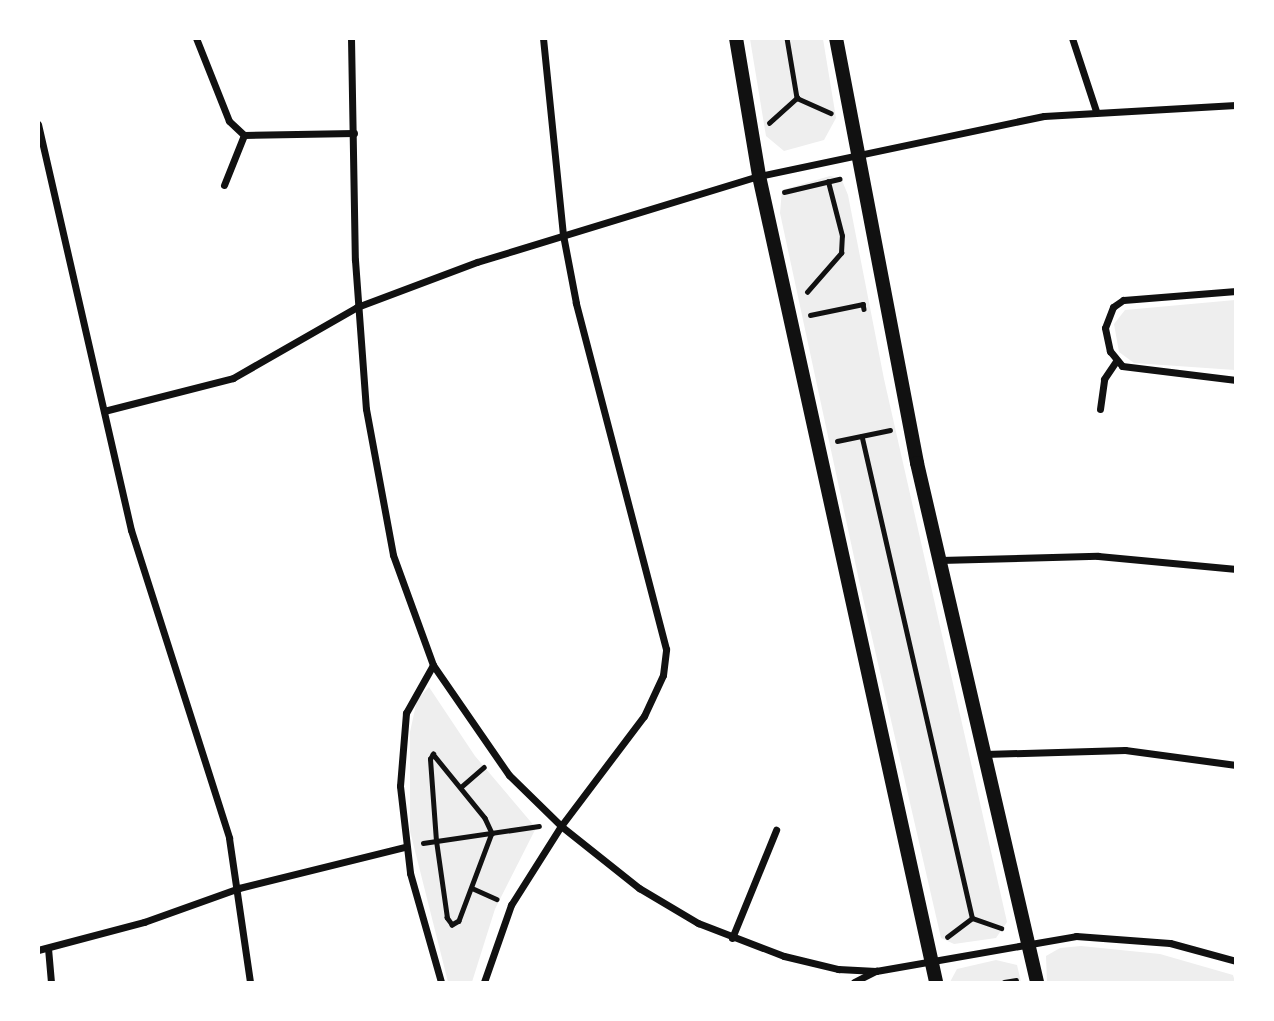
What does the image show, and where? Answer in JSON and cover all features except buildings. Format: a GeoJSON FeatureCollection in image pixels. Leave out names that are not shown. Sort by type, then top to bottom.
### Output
{"type":"FeatureCollection","features":[{"type":"Feature","properties":{"kind":"main road"},"geometry":{"type":"LineString","coordinates":[[736,38],[759,176],[936,982]]}},
{"type":"Feature","properties":{"kind":"main road"},"geometry":{"type":"LineString","coordinates":[[836,38],[856,152],[940,560],[1037,982]]}},
{"type":"Feature","properties":{"kind":"street"},"geometry":{"type":"LineString","coordinates":[[195,38],[229,121],[244,135],[354,134]]}},
{"type":"Feature","properties":{"kind":"street"},"geometry":{"type":"LineString","coordinates":[[351,38],[357,307],[380,500],[408,604],[433,666],[495,758],[561,826],[639,888],[732,938],[838,969],[876,971],[1028,941],[1076,936],[1135,939],[1236,961]]}},
{"type":"Feature","properties":{"kind":"street"},"geometry":{"type":"LineString","coordinates":[[484,982],[511,905],[561,826],[644,716],[663,675],[666,649],[662,618],[589,368],[563,235],[543,38]]}},
{"type":"Feature","properties":{"kind":"street"},"geometry":{"type":"LineString","coordinates":[[1072,38],[1096,111]]}},
{"type":"Feature","properties":{"kind":"street"},"geometry":{"type":"LineString","coordinates":[[104,411],[233,378],[357,307],[563,235],[759,176],[856,152],[1011,122],[1096,111],[1236,105]]}},
{"type":"Feature","properties":{"kind":"street"},"geometry":{"type":"LineString","coordinates":[[38,124],[131,530],[205,752],[239,888],[250,982]]}},
{"type":"Feature","properties":{"kind":"street"},"geometry":{"type":"LineString","coordinates":[[225,185],[244,135]]}},
{"type":"Feature","properties":{"kind":"street"},"geometry":{"type":"LineString","coordinates":[[1116,361],[1105,328],[1113,307],[1123,300],[1236,291]]}},
{"type":"Feature","properties":{"kind":"street"},"geometry":{"type":"LineString","coordinates":[[1116,361],[1144,371],[1236,380]]}},
{"type":"Feature","properties":{"kind":"street"},"geometry":{"type":"LineString","coordinates":[[1100,409],[1104,379],[1116,361]]}},
{"type":"Feature","properties":{"kind":"street"},"geometry":{"type":"LineString","coordinates":[[940,560],[1118,556],[1236,569]]}},
{"type":"Feature","properties":{"kind":"street"},"geometry":{"type":"LineString","coordinates":[[433,666],[406,713],[400,786],[405,847],[441,982]]}},
{"type":"Feature","properties":{"kind":"street"},"geometry":{"type":"LineString","coordinates":[[985,754],[1125,750],[1236,765]]}},
{"type":"Feature","properties":{"kind":"street"},"geometry":{"type":"LineString","coordinates":[[732,938],[776,830]]}},
{"type":"Feature","properties":{"kind":"street"},"geometry":{"type":"LineString","coordinates":[[38,950],[144,922],[239,888],[405,847]]}},
{"type":"Feature","properties":{"kind":"street"},"geometry":{"type":"LineString","coordinates":[[48,948],[51,982]]}},
{"type":"Feature","properties":{"kind":"street"},"geometry":{"type":"LineString","coordinates":[[854,982],[876,971]]}},
{"type":"Feature","properties":{"kind":"path"},"geometry":{"type":"LineString","coordinates":[[787,38],[797,97]]}},
{"type":"Feature","properties":{"kind":"path"},"geometry":{"type":"LineString","coordinates":[[784,192],[840,179]]}},
{"type":"Feature","properties":{"kind":"path"},"geometry":{"type":"LineString","coordinates":[[807,300],[808,288],[841,253],[842,236],[828,182]]}},
{"type":"Feature","properties":{"kind":"path"},"geometry":{"type":"LineString","coordinates":[[810,316],[863,304],[866,317]]}},
{"type":"Feature","properties":{"kind":"path"},"geometry":{"type":"LineString","coordinates":[[809,308],[813,328]]}},
{"type":"Feature","properties":{"kind":"path"},"geometry":{"type":"LineString","coordinates":[[835,429],[837,441],[890,430],[888,417]]}},
{"type":"Feature","properties":{"kind":"path"},"geometry":{"type":"LineString","coordinates":[[862,436],[972,918]]}},
{"type":"Feature","properties":{"kind":"path"},"geometry":{"type":"LineString","coordinates":[[431,755],[437,755],[491,830],[459,921],[448,923],[436,841],[431,755]]}},
{"type":"Feature","properties":{"kind":"path"},"geometry":{"type":"LineString","coordinates":[[461,787],[495,758]]}},
{"type":"Feature","properties":{"kind":"path"},"geometry":{"type":"LineString","coordinates":[[405,847],[491,830],[561,826]]}},
{"type":"Feature","properties":{"kind":"path"},"geometry":{"type":"LineString","coordinates":[[472,888],[511,905]]}},
{"type":"Feature","properties":{"kind":"path"},"geometry":{"type":"LineString","coordinates":[[972,918],[1001,928]]}},
{"type":"Feature","properties":{"kind":"path"},"geometry":{"type":"LineString","coordinates":[[946,938],[972,918]]}},
{"type":"Feature","properties":{"kind":"path"},"geometry":{"type":"LineString","coordinates":[[1004,982],[1016,980]]}},
{"type":"Feature","properties":{"kind":"shaded area"},"geometry":{"type":"Polygon","coordinates":[[[750,39],[823,39],[836,118],[824,140],[784,151],[766,136],[750,39]]]}},
{"type":"Feature","properties":{"kind":"shaded area"},"geometry":{"type":"Polygon","coordinates":[[[830,176],[841,178],[848,195],[884,379],[1007,922],[996,938],[954,944],[941,938],[860,585],[780,213],[782,190],[830,176]]]}},
{"type":"Feature","properties":{"kind":"shaded area"},"geometry":{"type":"Polygon","coordinates":[[[1235,300],[1235,370],[1134,363],[1119,352],[1114,324],[1125,310],[1235,300]]]}},
{"type":"Feature","properties":{"kind":"shaded area"},"geometry":{"type":"Polygon","coordinates":[[[429,687],[475,756],[536,828],[495,909],[472,982],[448,982],[410,831],[410,732],[417,700],[429,687]]]}},
{"type":"Feature","properties":{"kind":"shaded area"},"geometry":{"type":"Polygon","coordinates":[[[1081,946],[1160,954],[1233,975],[1235,982],[1047,982],[1046,956],[1060,948],[1081,946]]]}},
{"type":"Feature","properties":{"kind":"shaded area"},"geometry":{"type":"Polygon","coordinates":[[[996,960],[1017,965],[1021,982],[950,982],[957,969],[996,960]]]}}]}
